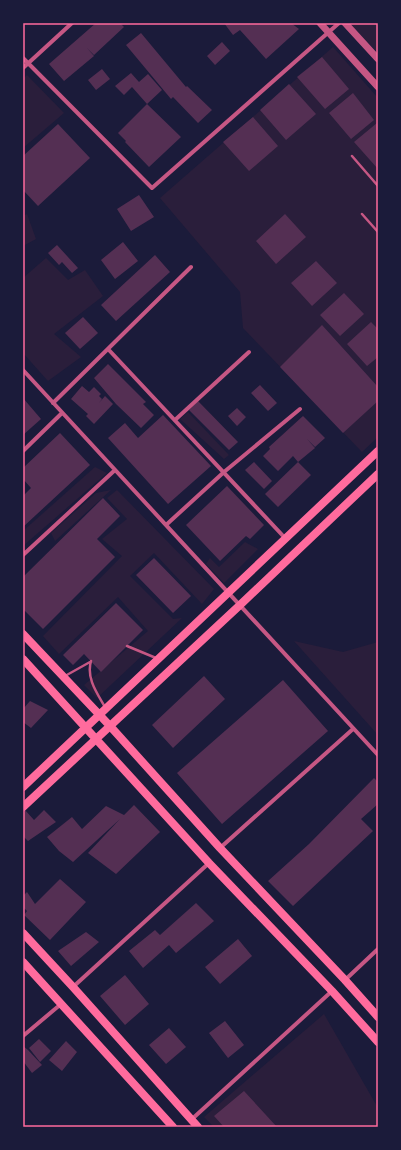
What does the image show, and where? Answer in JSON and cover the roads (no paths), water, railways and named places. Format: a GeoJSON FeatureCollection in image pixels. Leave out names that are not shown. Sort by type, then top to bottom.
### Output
{"type":"FeatureCollection","features":[{"type":"Feature","properties":{"kind":"main road"},"geometry":{"type":"LineString","coordinates":[[23,787],[378,451]]}},
{"type":"Feature","properties":{"kind":"main road"},"geometry":{"type":"LineString","coordinates":[[23,807],[378,474]]}},
{"type":"Feature","properties":{"kind":"main road"},"geometry":{"type":"LineString","coordinates":[[23,634],[110,726],[220,848],[378,1017]]}},
{"type":"Feature","properties":{"kind":"main road"},"geometry":{"type":"LineString","coordinates":[[23,659],[209,863],[332,991],[378,1042]]}},
{"type":"Feature","properties":{"kind":"main road"},"geometry":{"type":"LineString","coordinates":[[23,933],[73,987],[190,1120],[198,1127]]}},
{"type":"Feature","properties":{"kind":"main road"},"geometry":{"type":"LineString","coordinates":[[23,962],[173,1127]]}},
{"type":"Feature","properties":{"kind":"street"},"geometry":{"type":"LineString","coordinates":[[23,68],[72,23]]}},
{"type":"Feature","properties":{"kind":"street"},"geometry":{"type":"LineString","coordinates":[[320,23],[378,87]]}},
{"type":"Feature","properties":{"kind":"street"},"geometry":{"type":"LineString","coordinates":[[23,58],[152,188],[338,23]]}},
{"type":"Feature","properties":{"kind":"street"},"geometry":{"type":"LineString","coordinates":[[345,23],[378,59]]}},
{"type":"Feature","properties":{"kind":"street"},"geometry":{"type":"LineString","coordinates":[[53,403],[191,267]]}},
{"type":"Feature","properties":{"kind":"street"},"geometry":{"type":"LineString","coordinates":[[108,349],[285,538]]}},
{"type":"Feature","properties":{"kind":"street"},"geometry":{"type":"LineString","coordinates":[[175,420],[249,352]]}},
{"type":"Feature","properties":{"kind":"street"},"geometry":{"type":"LineString","coordinates":[[23,370],[378,755]]}},
{"type":"Feature","properties":{"kind":"street"},"geometry":{"type":"LineString","coordinates":[[166,525],[224,472],[300,409]]}},
{"type":"Feature","properties":{"kind":"street"},"geometry":{"type":"LineString","coordinates":[[23,451],[62,413]]}},
{"type":"Feature","properties":{"kind":"street"},"geometry":{"type":"LineString","coordinates":[[23,555],[115,470]]}},
{"type":"Feature","properties":{"kind":"street"},"geometry":{"type":"LineString","coordinates":[[220,848],[353,729]]}},
{"type":"Feature","properties":{"kind":"street"},"geometry":{"type":"LineString","coordinates":[[73,987],[209,863]]}},
{"type":"Feature","properties":{"kind":"street"},"geometry":{"type":"LineString","coordinates":[[345,980],[378,949]]}},
{"type":"Feature","properties":{"kind":"street"},"geometry":{"type":"LineString","coordinates":[[190,1120],[332,991]]}},
{"type":"Feature","properties":{"kind":"street"},"geometry":{"type":"LineString","coordinates":[[23,1036],[61,1004]]}},
{"type":"Feature","properties":{"kind":"lane"},"geometry":{"type":"LineString","coordinates":[[352,156],[378,186]]}},
{"type":"Feature","properties":{"kind":"lane"},"geometry":{"type":"LineString","coordinates":[[362,214],[378,232]]}},
{"type":"Feature","properties":{"kind":"lane"},"geometry":{"type":"LineString","coordinates":[[127,646],[158,659]]}},
{"type":"Feature","properties":{"kind":"lane"},"geometry":{"type":"LineString","coordinates":[[63,677],[91,661],[89,669],[94,688],[106,708]]}}]}
